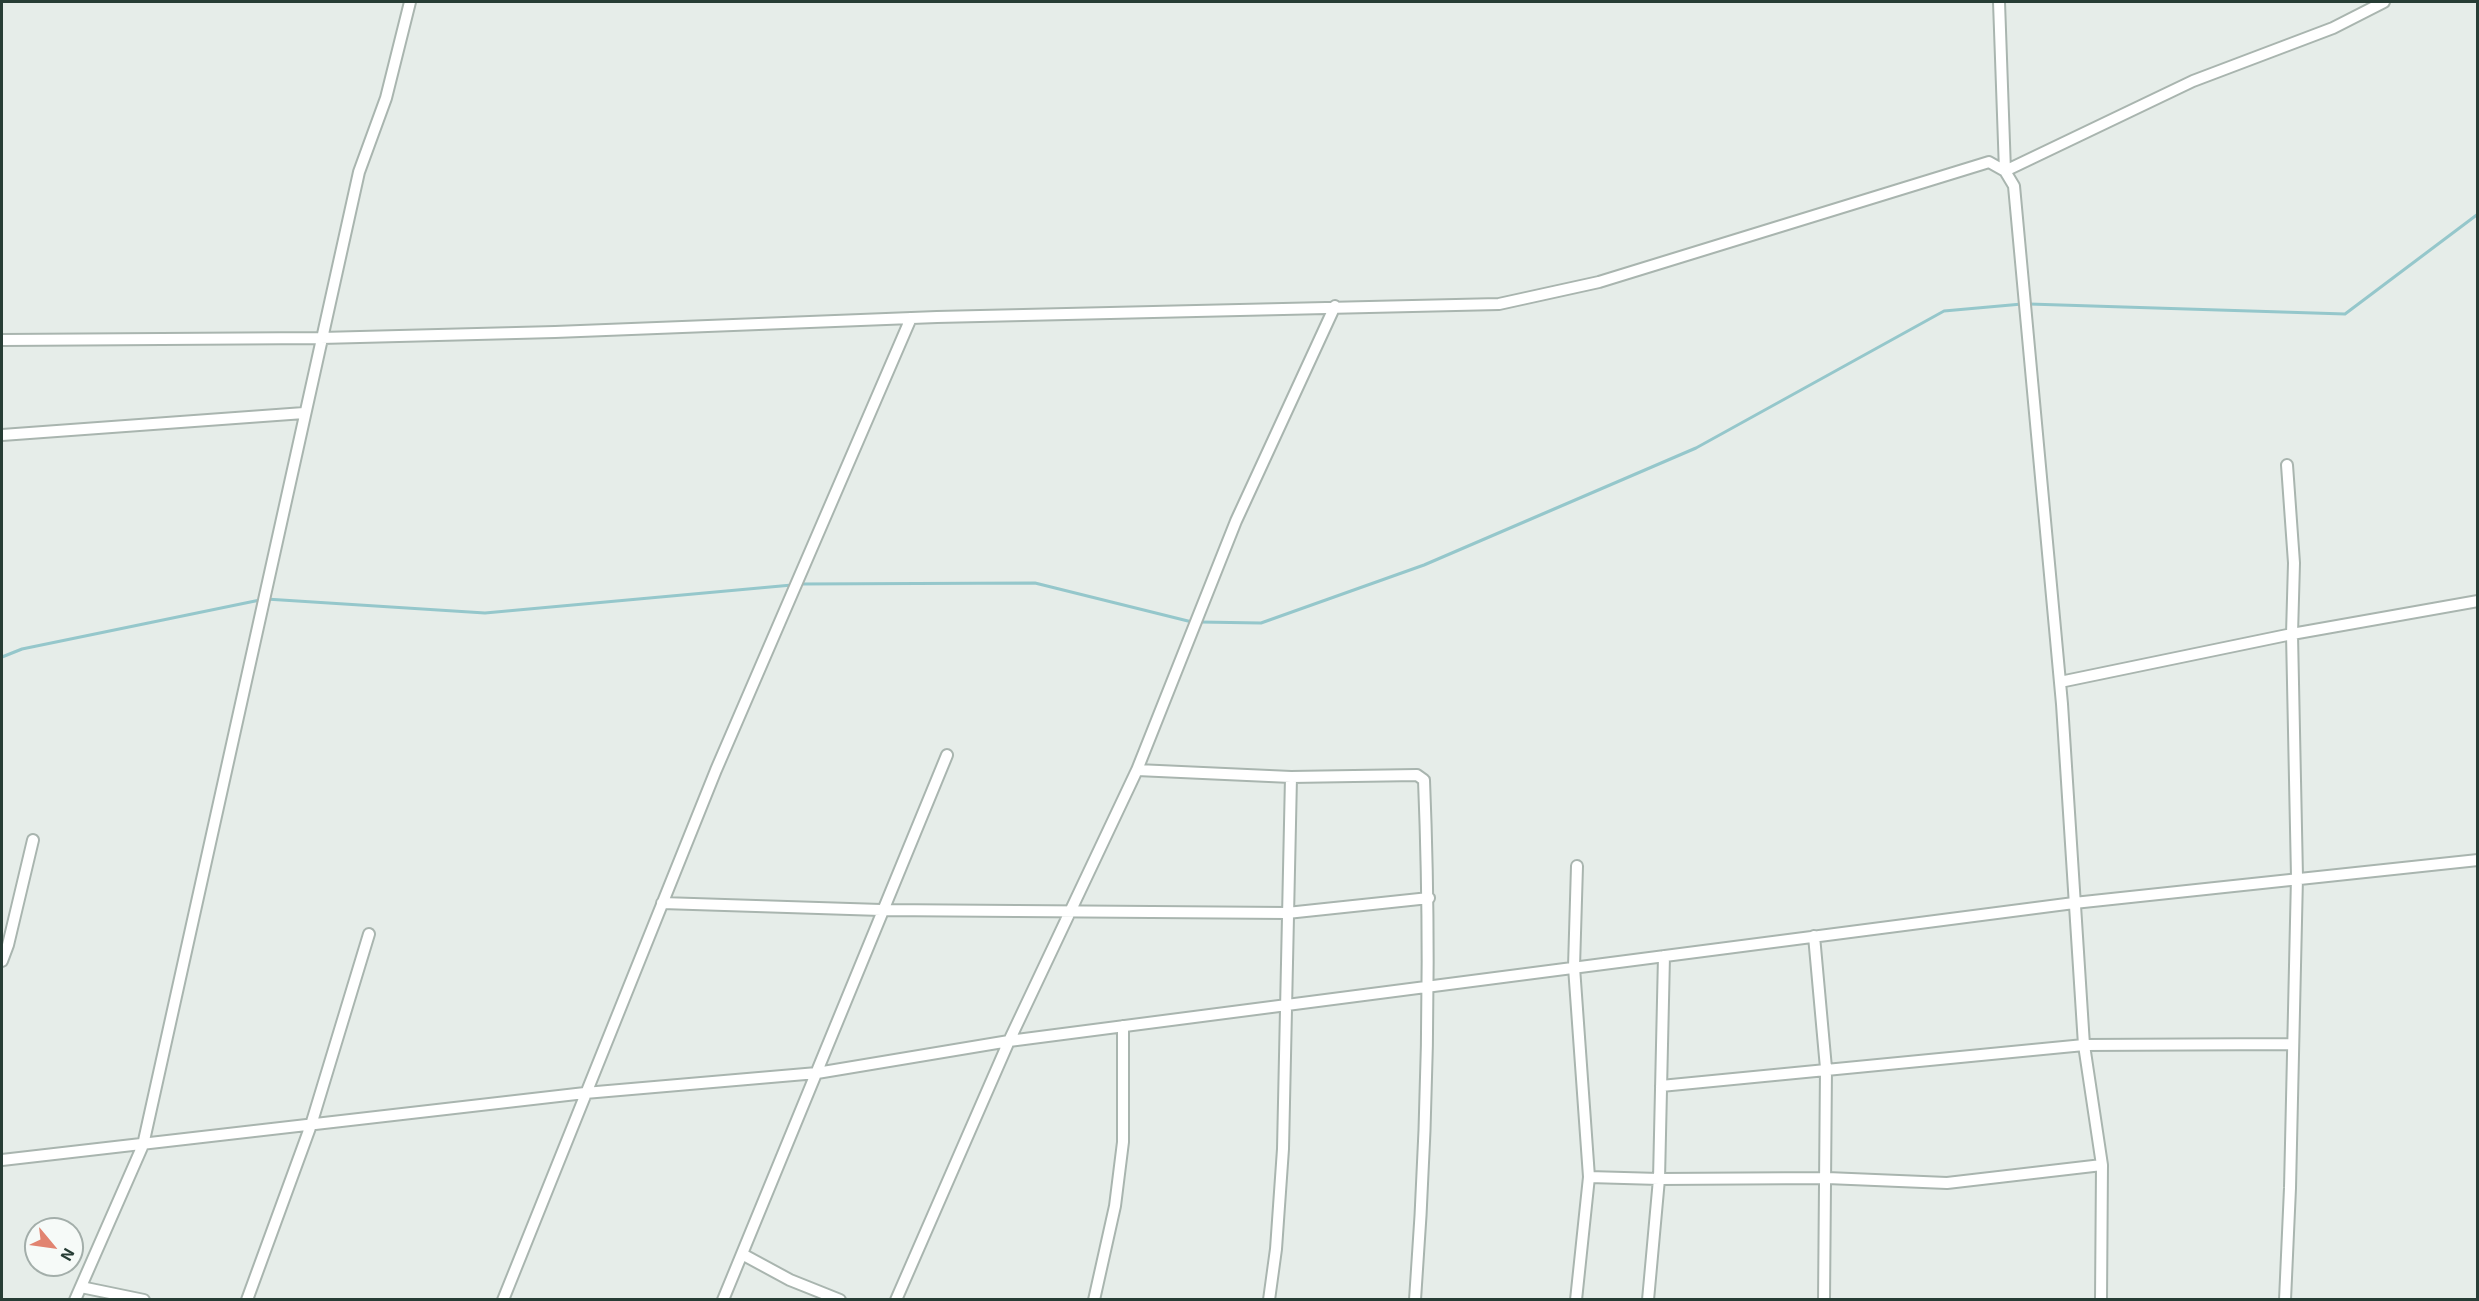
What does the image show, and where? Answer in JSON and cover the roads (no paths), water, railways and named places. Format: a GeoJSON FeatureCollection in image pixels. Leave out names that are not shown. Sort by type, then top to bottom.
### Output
{"type":"FeatureCollection","features":[{"type":"Feature","properties":{"kind":"street"},"geometry":{"type":"LineString","coordinates":[[75,1299],[143,1145],[359,172],[386,98],[410,2]]}},
{"type":"Feature","properties":{"kind":"street"},"geometry":{"type":"LineString","coordinates":[[1999,2],[2005,171],[2014,186],[2060,682],[2084,1045],[2102,1165],[2102,1299]]}},
{"type":"Feature","properties":{"kind":"street"},"geometry":{"type":"LineString","coordinates":[[2005,171],[2193,81],[2333,28],[2384,2]]}},
{"type":"Feature","properties":{"kind":"street"},"geometry":{"type":"LineString","coordinates":[[2,340],[321,338],[555,333],[911,318],[1335,306],[1499,304],[1599,282],[1989,162],[2005,171]]}},
{"type":"Feature","properties":{"kind":"street"},"geometry":{"type":"LineString","coordinates":[[896,1299],[1009,1041],[1072,912],[1137,770],[1236,521],[1335,306]]}},
{"type":"Feature","properties":{"kind":"street"},"geometry":{"type":"LineString","coordinates":[[503,1299],[716,770],[911,318]]}},
{"type":"Feature","properties":{"kind":"street"},"geometry":{"type":"LineString","coordinates":[[2,435],[304,413]]}},
{"type":"Feature","properties":{"kind":"street"},"geometry":{"type":"LineString","coordinates":[[2285,1299],[2290,1188],[2291,1044],[2297,877],[2292,634],[2294,562],[2287,465]]}},
{"type":"Feature","properties":{"kind":"street"},"geometry":{"type":"LineString","coordinates":[[2060,682],[2292,634],[2478,601]]}},
{"type":"Feature","properties":{"kind":"street"},"geometry":{"type":"LineString","coordinates":[[723,1299],[817,1073],[881,910],[947,755]]}},
{"type":"Feature","properties":{"kind":"street"},"geometry":{"type":"LineString","coordinates":[[1137,770],[1291,777],[1421,776],[1424,780],[1429,898],[1429,986],[1424,1189],[1415,1299]]}},
{"type":"Feature","properties":{"kind":"street"},"geometry":{"type":"LineString","coordinates":[[1269,1299],[1276,1249],[1283,1149],[1291,777]]}},
{"type":"Feature","properties":{"kind":"street"},"geometry":{"type":"LineString","coordinates":[[2,961],[8,945],[33,840]]}},
{"type":"Feature","properties":{"kind":"street"},"geometry":{"type":"LineString","coordinates":[[2,1160],[585,1093],[817,1073],[1009,1041],[1814,936],[2297,877],[2478,860]]}},
{"type":"Feature","properties":{"kind":"street"},"geometry":{"type":"LineString","coordinates":[[1576,1299],[1589,1177],[1574,968],[1577,866]]}},
{"type":"Feature","properties":{"kind":"street"},"geometry":{"type":"LineString","coordinates":[[662,903],[881,910],[1287,913],[1429,898]]}},
{"type":"Feature","properties":{"kind":"street"},"geometry":{"type":"LineString","coordinates":[[247,1299],[311,1125],[369,934]]}},
{"type":"Feature","properties":{"kind":"street"},"geometry":{"type":"LineString","coordinates":[[1814,936],[1826,1068],[1827,1178],[1824,1299]]}},
{"type":"Feature","properties":{"kind":"street"},"geometry":{"type":"LineString","coordinates":[[1648,1299],[1659,1179],[1664,956]]}},
{"type":"Feature","properties":{"kind":"street"},"geometry":{"type":"LineString","coordinates":[[1094,1299],[1115,1206],[1123,1142],[1123,1026]]}},
{"type":"Feature","properties":{"kind":"street"},"geometry":{"type":"LineString","coordinates":[[1661,1086],[1826,1068],[2084,1045],[2291,1044]]}},
{"type":"Feature","properties":{"kind":"street"},"geometry":{"type":"LineString","coordinates":[[1589,1177],[1827,1178],[1947,1183],[2102,1165]]}},
{"type":"Feature","properties":{"kind":"street"},"geometry":{"type":"LineString","coordinates":[[742,1254],[790,1280],[840,1299]]}},
{"type":"Feature","properties":{"kind":"street"},"geometry":{"type":"LineString","coordinates":[[81,1287],[144,1299]]}},
{"type":"Feature","properties":{"kind":"waterway"},"geometry":{"type":"LineString","coordinates":[[2029,304],[2345,314],[2478,214]]}},
{"type":"Feature","properties":{"kind":"waterway"},"geometry":{"type":"LineString","coordinates":[[1199,622],[1261,623],[1424,565],[1696,448],[1944,311],[2022,304]]}},
{"type":"Feature","properties":{"kind":"waterway"},"geometry":{"type":"LineString","coordinates":[[799,584],[1035,583],[1192,622]]}},
{"type":"Feature","properties":{"kind":"waterway"},"geometry":{"type":"LineString","coordinates":[[266,599],[485,613],[792,585]]}},
{"type":"Feature","properties":{"kind":"waterway"},"geometry":{"type":"LineString","coordinates":[[2,657],[22,649],[260,600]]}}]}
